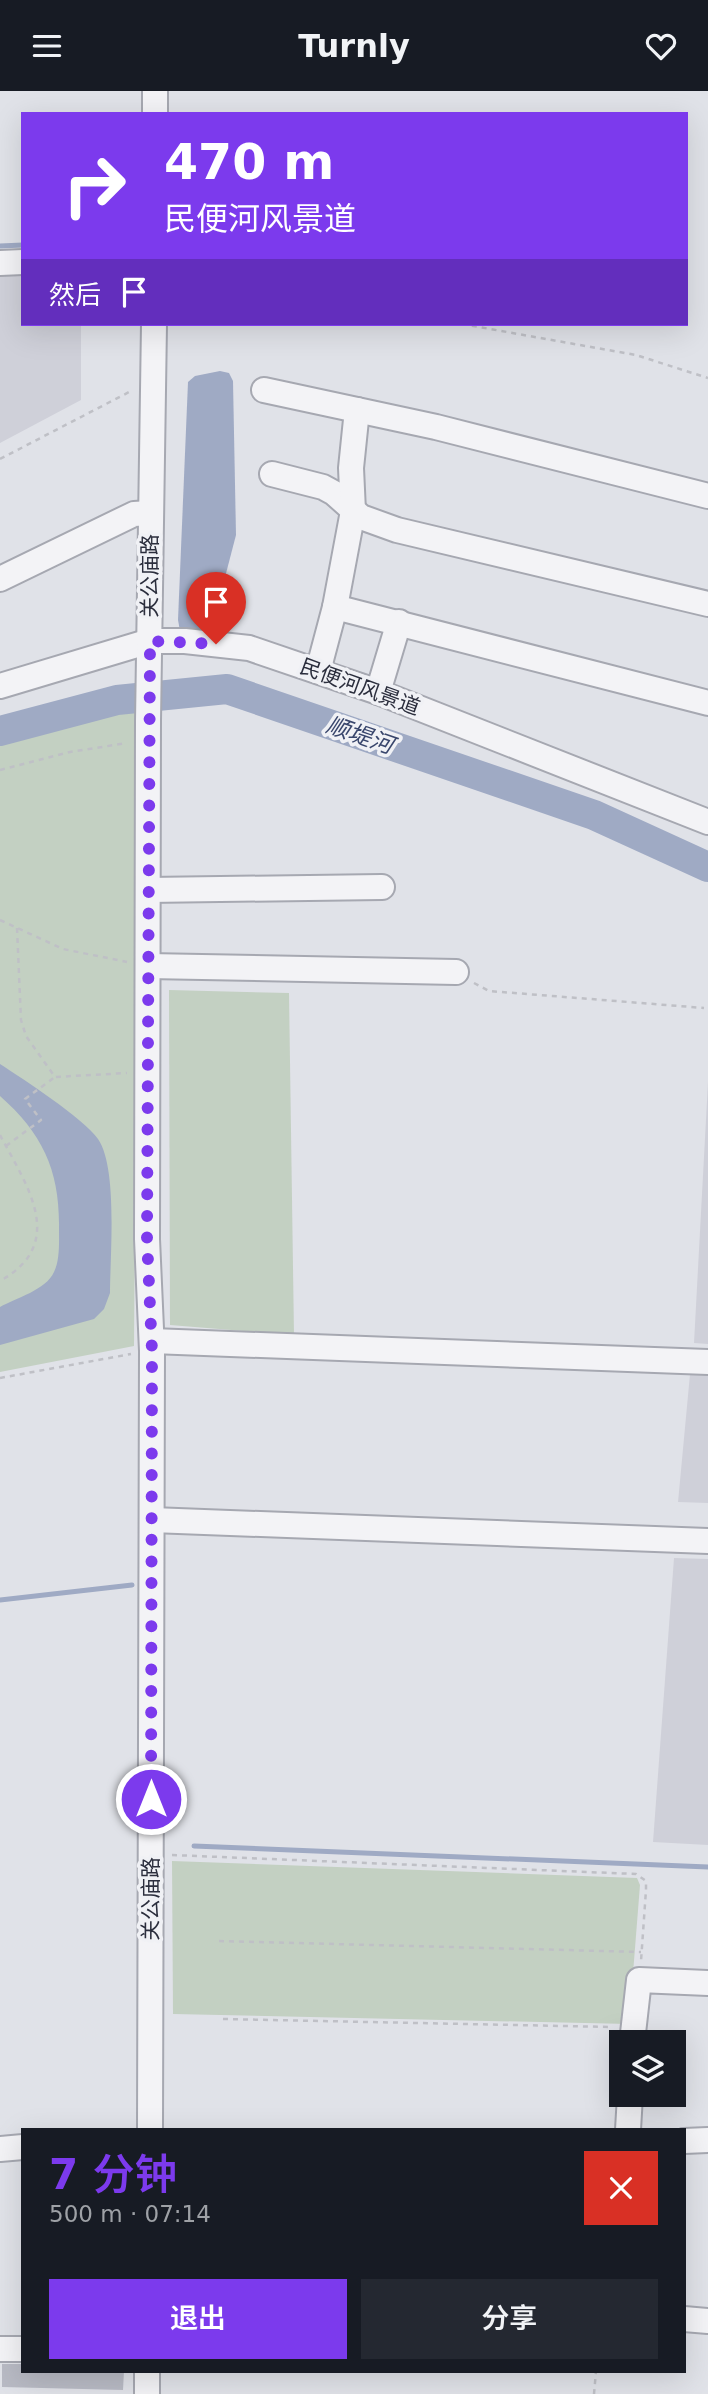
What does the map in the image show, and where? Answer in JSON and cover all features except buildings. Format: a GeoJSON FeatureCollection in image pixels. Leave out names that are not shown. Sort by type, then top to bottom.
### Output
{"type":"FeatureCollection","features":[{"type":"Feature","properties":{"kind":"street"},"geometry":{"type":"LineString","coordinates":[[155,91],[155,112]]}},
{"type":"Feature","properties":{"kind":"street"},"geometry":{"type":"LineString","coordinates":[[0,263],[21,262]]}},
{"type":"Feature","properties":{"kind":"street","name":"关公庙路"},"geometry":{"type":"LineString","coordinates":[[150,2128],[152,1346],[147,1239],[147,1073],[150,513],[154,326]]}},
{"type":"Feature","properties":{"kind":"street"},"geometry":{"type":"LineString","coordinates":[[264,390],[708,495]]}},
{"type":"Feature","properties":{"kind":"street"},"geometry":{"type":"LineString","coordinates":[[318,671],[335,607],[353,511],[351,468],[357,410]]}},
{"type":"Feature","properties":{"kind":"street"},"geometry":{"type":"LineString","coordinates":[[272,474],[323,487],[334,493],[353,511],[397,530],[708,604]]}},
{"type":"Feature","properties":{"kind":"street"},"geometry":{"type":"LineString","coordinates":[[0,579],[134,514],[150,513]]}},
{"type":"Feature","properties":{"kind":"street"},"geometry":{"type":"LineString","coordinates":[[335,607],[708,703]]}},
{"type":"Feature","properties":{"kind":"street"},"geometry":{"type":"LineString","coordinates":[[378,692],[399,622]]}},
{"type":"Feature","properties":{"kind":"street","name":"民便河风景道"},"geometry":{"type":"LineString","coordinates":[[0,686],[185,641],[249,648],[378,692],[708,819]]}},
{"type":"Feature","properties":{"kind":"street"},"geometry":{"type":"LineString","coordinates":[[148,890],[382,887]]}},
{"type":"Feature","properties":{"kind":"street"},"geometry":{"type":"LineString","coordinates":[[148,966],[456,972]]}},
{"type":"Feature","properties":{"kind":"street"},"geometry":{"type":"LineString","coordinates":[[152,1346],[708,1361]]}},
{"type":"Feature","properties":{"kind":"street"},"geometry":{"type":"LineString","coordinates":[[152,1520],[708,1541]]}},
{"type":"Feature","properties":{"kind":"street"},"geometry":{"type":"LineString","coordinates":[[633,2030],[639,1980],[708,1983]]}},
{"type":"Feature","properties":{"kind":"street"},"geometry":{"type":"LineString","coordinates":[[628,2128],[629,2107]]}},
{"type":"Feature","properties":{"kind":"street"},"geometry":{"type":"LineString","coordinates":[[686,2141],[708,2140]]}},
{"type":"Feature","properties":{"kind":"street"},"geometry":{"type":"LineString","coordinates":[[0,2149],[21,2147]]}},
{"type":"Feature","properties":{"kind":"street"},"geometry":{"type":"LineString","coordinates":[[686,2319],[708,2321]]}},
{"type":"Feature","properties":{"kind":"street"},"geometry":{"type":"LineString","coordinates":[[0,2349],[21,2349]]}},
{"type":"Feature","properties":{"kind":"street"},"geometry":{"type":"LineString","coordinates":[[147,2373],[147,2394]]}},
{"type":"Feature","properties":{"kind":"path"},"geometry":{"type":"LineString","coordinates":[[473,326],[636,355],[708,378]]}},
{"type":"Feature","properties":{"kind":"path"},"geometry":{"type":"LineString","coordinates":[[0,459],[129,389],[153,390]]}},
{"type":"Feature","properties":{"kind":"path"},"geometry":{"type":"LineString","coordinates":[[0,770],[148,730]]}},
{"type":"Feature","properties":{"kind":"path"},"geometry":{"type":"LineString","coordinates":[[0,920],[63,949],[148,966]]}},
{"type":"Feature","properties":{"kind":"path"},"geometry":{"type":"LineString","coordinates":[[17,928],[21,1020],[26,1036],[55,1077]]}},
{"type":"Feature","properties":{"kind":"path"},"geometry":{"type":"LineString","coordinates":[[456,972],[489,991],[704,1008]]}},
{"type":"Feature","properties":{"kind":"path"},"geometry":{"type":"LineString","coordinates":[[6,1146],[41,1120],[25,1099],[55,1077],[147,1073]]}},
{"type":"Feature","properties":{"kind":"path"},"geometry":{"type":"LineString","coordinates":[[0,1135],[33,1197],[37,1223],[34,1251],[20,1269],[0,1281]]}},
{"type":"Feature","properties":{"kind":"path"},"geometry":{"type":"LineString","coordinates":[[0,1378],[152,1346]]}},
{"type":"Feature","properties":{"kind":"path"},"geometry":{"type":"LineString","coordinates":[[151,1854],[636,1874],[646,1881],[639,1980]]}},
{"type":"Feature","properties":{"kind":"path"},"geometry":{"type":"LineString","coordinates":[[219,1941],[641,1952]]}},
{"type":"Feature","properties":{"kind":"path"},"geometry":{"type":"LineString","coordinates":[[223,2019],[609,2034]]}},
{"type":"Feature","properties":{"kind":"path"},"geometry":{"type":"LineString","coordinates":[[594,2394],[596,2373]]}},
{"type":"Feature","properties":{"kind":"shaded area"},"geometry":{"type":"Polygon","coordinates":[[[21,271],[21,326],[81,326],[81,400],[0,443],[0,272],[21,271]]]}},
{"type":"Feature","properties":{"kind":"shaded area"},"geometry":{"type":"Polygon","coordinates":[[[708,1082],[708,1344],[694,1343],[708,1082]]]}},
{"type":"Feature","properties":{"kind":"shaded area"},"geometry":{"type":"Polygon","coordinates":[[[690,1374],[708,1375],[708,1503],[678,1502],[690,1374]]]}},
{"type":"Feature","properties":{"kind":"shaded area"},"geometry":{"type":"Polygon","coordinates":[[[674,1558],[708,1559],[708,1845],[653,1842],[674,1558]]]}},
{"type":"Feature","properties":{"kind":"green space"},"geometry":{"type":"Polygon","coordinates":[[[119,711],[139,711],[134,1346],[0,1372],[0,743],[73,721],[119,711]]]}},
{"type":"Feature","properties":{"kind":"green space"},"geometry":{"type":"Polygon","coordinates":[[[169,990],[289,993],[294,1335],[170,1325],[169,990]]]}},
{"type":"Feature","properties":{"kind":"green space"},"geometry":{"type":"Polygon","coordinates":[[[172,1861],[637,1878],[640,1885],[629,2024],[173,2014],[172,1861]]]}},
{"type":"Feature","properties":{"kind":"water"},"geometry":{"type":"Polygon","coordinates":[[[220,371],[229,373],[233,381],[236,535],[210,635],[180,631],[178,620],[188,382],[195,376],[220,371]]]}},
{"type":"Feature","properties":{"kind":"water"},"geometry":{"type":"Polygon","coordinates":[[[0,1064],[66,1110],[98,1139],[108,1170],[111,1213],[110,1293],[104,1309],[94,1319],[0,1345],[0,1307],[38,1289],[54,1272],[59,1251],[59,1208],[52,1171],[38,1139],[0,1096],[0,1064]]]}},
{"type":"Feature","properties":{"kind":"waterway"},"geometry":{"type":"LineString","coordinates":[[0,246],[21,245]]}},
{"type":"Feature","properties":{"kind":"waterway","name":"顺堤河"},"geometry":{"type":"LineString","coordinates":[[0,731],[117,700],[227,689],[594,815],[708,867]]}},
{"type":"Feature","properties":{"kind":"waterway"},"geometry":{"type":"LineString","coordinates":[[0,1600],[132,1585]]}},
{"type":"Feature","properties":{"kind":"waterway"},"geometry":{"type":"LineString","coordinates":[[194,1846],[708,1867]]}},
{"type":"Feature","properties":{"kind":"route"},"geometry":{"type":"LineString","coordinates":[[151,1799],[152,1351],[147,1239],[150,641],[216,644]]}}]}
